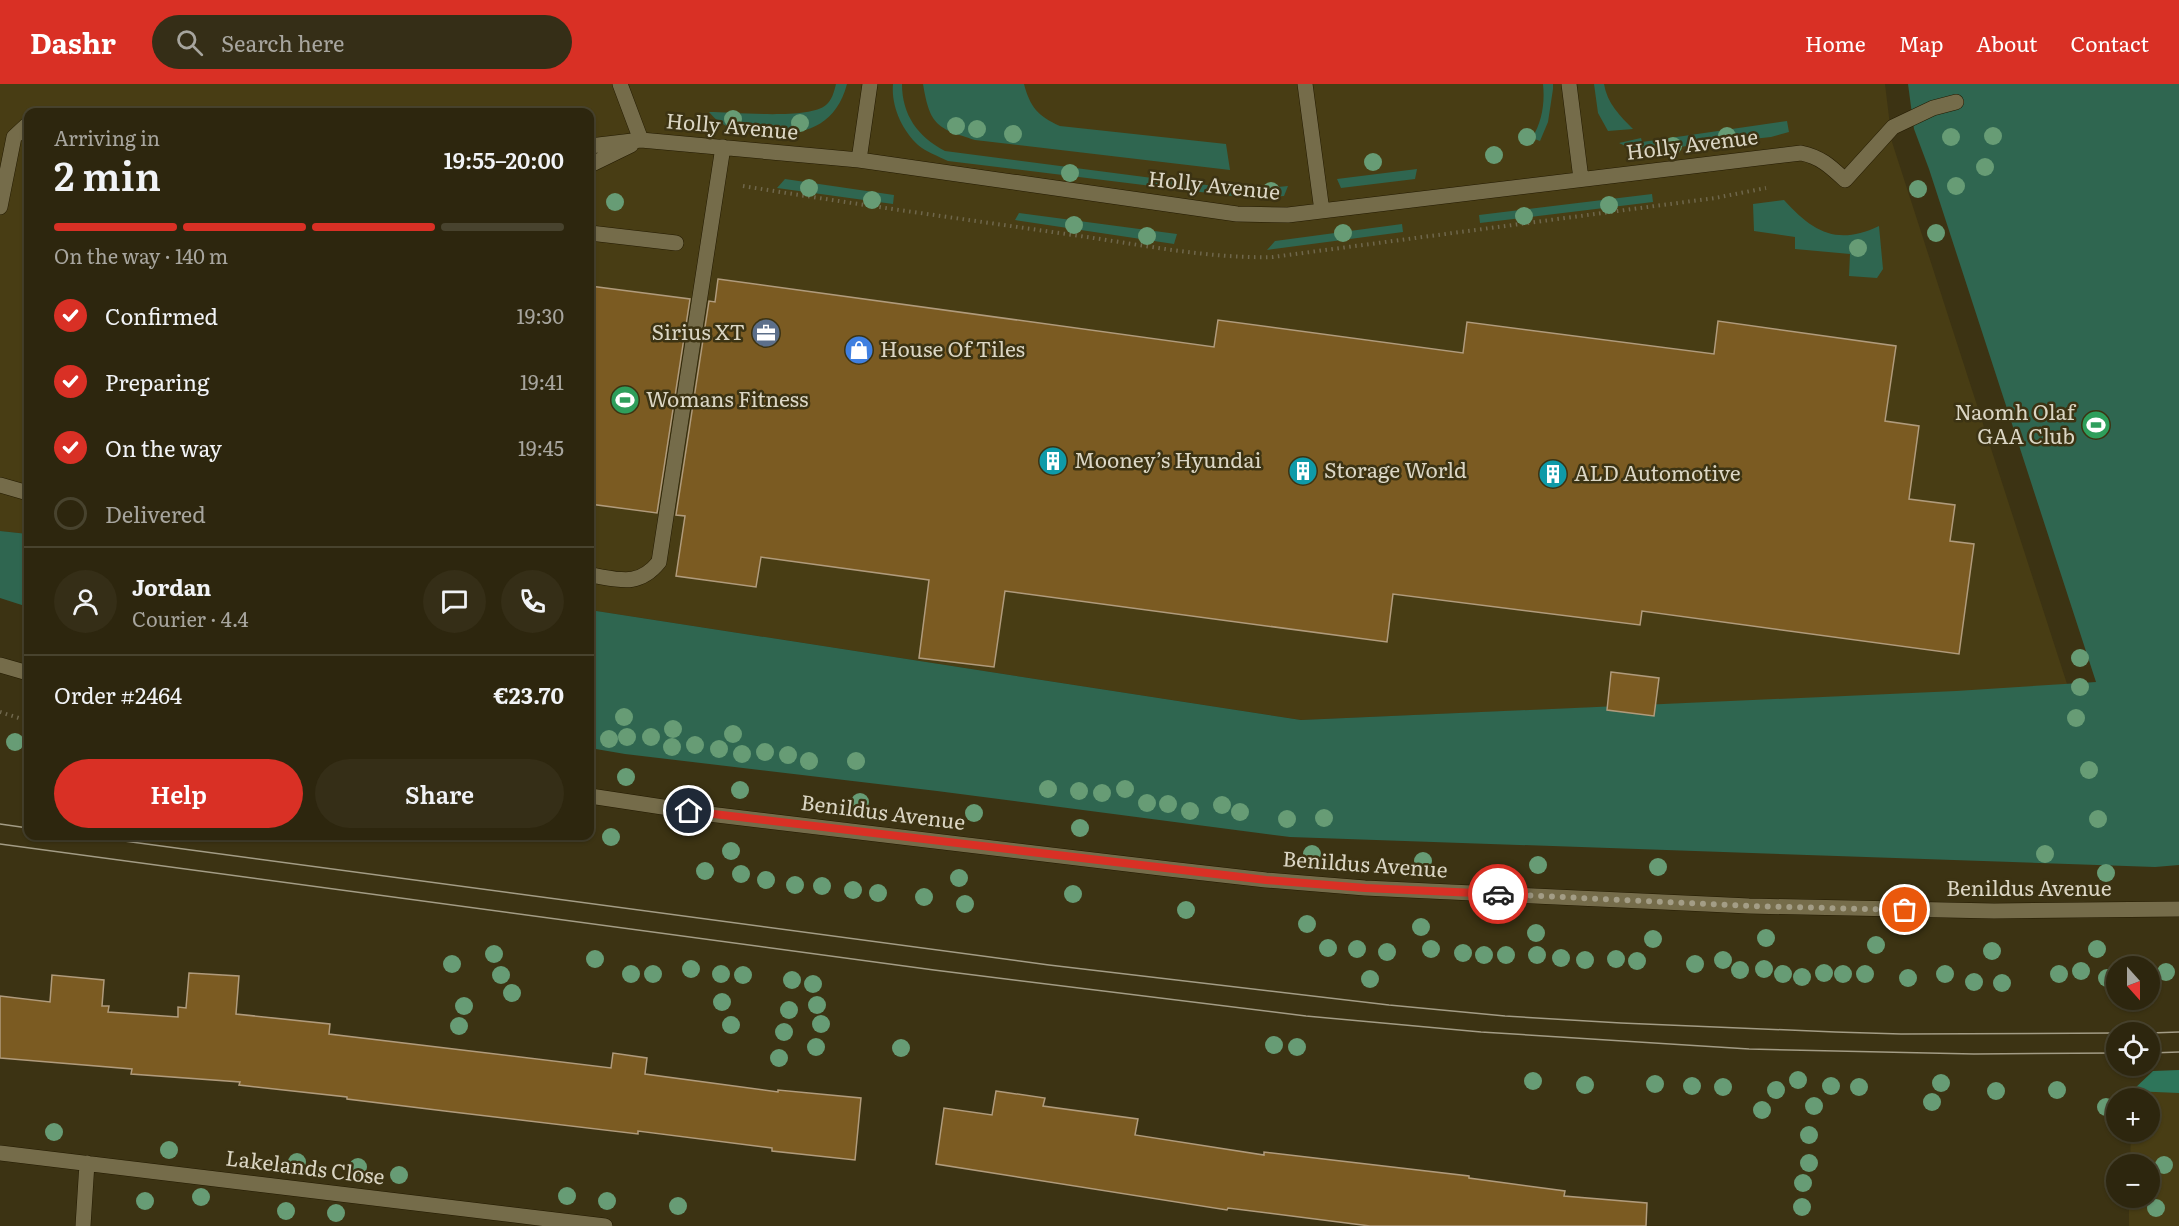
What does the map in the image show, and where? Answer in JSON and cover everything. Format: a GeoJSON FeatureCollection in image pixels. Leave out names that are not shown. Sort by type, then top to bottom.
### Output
{"type":"FeatureCollection","features":[{"type":"Feature","properties":{"kind":"street"},"geometry":{"type":"LineString","coordinates":[[594,163],[641,140],[621,84]]}},
{"type":"Feature","properties":{"kind":"street"},"geometry":{"type":"LineString","coordinates":[[859,160],[870,84]]}},
{"type":"Feature","properties":{"kind":"street"},"geometry":{"type":"LineString","coordinates":[[1305,84],[1322,211]]}},
{"type":"Feature","properties":{"kind":"street"},"geometry":{"type":"LineString","coordinates":[[1569,84],[1581,179]]}},
{"type":"Feature","properties":{"kind":"street","name":"Holly Avenue"},"geometry":{"type":"LineString","coordinates":[[594,146],[641,140],[859,160],[1237,214],[1279,215],[1802,153],[1826,162],[1845,180],[1893,127],[1933,108],[1956,102]]}},
{"type":"Feature","properties":{"kind":"street"},"geometry":{"type":"LineString","coordinates":[[0,207],[14,137],[24,128]]}},
{"type":"Feature","properties":{"kind":"street"},"geometry":{"type":"LineString","coordinates":[[594,575],[632,580],[651,572],[659,562],[723,147]]}},
{"type":"Feature","properties":{"kind":"street"},"geometry":{"type":"LineString","coordinates":[[594,233],[676,243]]}},
{"type":"Feature","properties":{"kind":"street"},"geometry":{"type":"LineString","coordinates":[[0,485],[24,492]]}},
{"type":"Feature","properties":{"kind":"street"},"geometry":{"type":"LineString","coordinates":[[0,665],[24,672]]}},
{"type":"Feature","properties":{"kind":"street","name":"Benildus Avenue"},"geometry":{"type":"LineString","coordinates":[[594,797],[709,814],[1169,869],[1365,888],[1749,906],[1994,912],[2179,909]]}},
{"type":"Feature","properties":{"kind":"street","name":"Lakelands Close"},"geometry":{"type":"LineString","coordinates":[[0,1153],[605,1226]]}},
{"type":"Feature","properties":{"kind":"street"},"geometry":{"type":"LineString","coordinates":[[83,1226],[87,1163]]}},
{"type":"Feature","properties":{"kind":"path"},"geometry":{"type":"LineString","coordinates":[[0,712],[24,720]]}},
{"type":"Feature","properties":{"kind":"shaded area"},"geometry":{"type":"Polygon","coordinates":[[[0,84],[1885,84],[1892,142],[2068,687],[1301,720],[594,611],[594,108],[24,108],[24,534],[0,531],[0,84]]]}},
{"type":"Feature","properties":{"kind":"shaded area"},"geometry":{"type":"Polygon","coordinates":[[[2160,1091],[2179,1091],[2179,1226],[2129,1226],[2129,1208],[2160,1208],[2160,1154],[2130,1154],[2131,1142],[2160,1142],[2160,1091]]]}},
{"type":"Feature","properties":{"kind":"green space"},"geometry":{"type":"Polygon","coordinates":[[[836,84],[847,84],[834,111],[814,127],[802,131],[774,134],[744,131],[719,122],[709,112],[788,114],[817,110],[830,101],[836,84]]]}},
{"type":"Feature","properties":{"kind":"green space"},"geometry":{"type":"Polygon","coordinates":[[[893,84],[902,84],[905,106],[913,124],[927,139],[945,151],[1237,189],[1288,186],[1284,196],[1249,198],[948,161],[928,152],[907,132],[896,109],[893,84]]]}},
{"type":"Feature","properties":{"kind":"green space"},"geometry":{"type":"Polygon","coordinates":[[[923,84],[1024,84],[1036,110],[1060,126],[1226,144],[1230,170],[975,140],[952,132],[937,123],[929,109],[923,84]]]}},
{"type":"Feature","properties":{"kind":"green space"},"geometry":{"type":"Polygon","coordinates":[[[1543,84],[1553,84],[1553,89],[1548,122],[1540,141],[1532,138],[1542,112],[1543,84]]]}},
{"type":"Feature","properties":{"kind":"green space"},"geometry":{"type":"Polygon","coordinates":[[[1594,84],[1604,84],[1611,103],[1633,129],[1608,131],[1598,113],[1594,84]]]}},
{"type":"Feature","properties":{"kind":"green space"},"geometry":{"type":"Polygon","coordinates":[[[1908,84],[2179,84],[2179,865],[2155,867],[1290,837],[594,749],[594,611],[1301,720],[1956,691],[2096,682],[1914,129],[1908,84]]]}},
{"type":"Feature","properties":{"kind":"green space"},"geometry":{"type":"Polygon","coordinates":[[[1787,121],[1789,132],[1771,137],[1642,151],[1619,143],[1641,138],[1642,142],[1787,121]]]}},
{"type":"Feature","properties":{"kind":"green space"},"geometry":{"type":"Polygon","coordinates":[[[1417,169],[1415,179],[1341,188],[1337,179],[1417,169]]]}},
{"type":"Feature","properties":{"kind":"green space"},"geometry":{"type":"Polygon","coordinates":[[[785,179],[894,195],[893,204],[777,188],[785,179]]]}},
{"type":"Feature","properties":{"kind":"green space"},"geometry":{"type":"Polygon","coordinates":[[[1652,194],[1653,202],[1480,223],[1479,215],[1652,194]]]}},
{"type":"Feature","properties":{"kind":"green space"},"geometry":{"type":"Polygon","coordinates":[[[1784,200],[1805,220],[1827,232],[1851,235],[1879,226],[1883,269],[1877,278],[1849,276],[1850,254],[1795,249],[1795,237],[1754,231],[1753,204],[1784,200]]]}},
{"type":"Feature","properties":{"kind":"green space"},"geometry":{"type":"Polygon","coordinates":[[[1019,213],[1177,234],[1174,244],[1015,220],[1019,213]]]}},
{"type":"Feature","properties":{"kind":"green space"},"geometry":{"type":"Polygon","coordinates":[[[1402,224],[1403,232],[1267,250],[1275,241],[1402,224]]]}},
{"type":"Feature","properties":{"kind":"green space"},"geometry":{"type":"Polygon","coordinates":[[[0,531],[24,534],[24,606],[0,598],[0,531]]]}},
{"type":"Feature","properties":{"kind":"green space"},"geometry":{"type":"Polygon","coordinates":[[[2179,1070],[2179,1093],[2160,1092],[2160,1088],[2135,1088],[2148,1076],[2160,1076],[2160,1071],[2179,1070]]]}},
{"type":"Feature","properties":{"kind":"building"},"geometry":{"type":"Polygon","coordinates":[[[718,279],[1214,347],[1218,320],[1463,353],[1467,322],[1714,354],[1718,321],[1896,346],[1885,421],[1919,426],[1909,499],[1955,505],[1950,541],[1974,544],[1959,654],[1642,611],[1640,625],[1393,594],[1387,642],[1005,591],[994,667],[919,658],[929,580],[761,557],[756,587],[676,576],[685,516],[676,515],[709,301],[715,302],[718,279]]]}},
{"type":"Feature","properties":{"kind":"building","name":"Womans Fitness"},"geometry":{"type":"Polygon","coordinates":[[[594,287],[690,299],[657,513],[594,505],[594,287]]]}},
{"type":"Feature","properties":{"kind":"building"},"geometry":{"type":"Polygon","coordinates":[[[1611,672],[1659,678],[1654,716],[1607,710],[1611,672]]]}},
{"type":"Feature","properties":{"kind":"building"},"geometry":{"type":"Polygon","coordinates":[[[189,973],[239,976],[236,1014],[330,1024],[329,1034],[611,1068],[613,1053],[647,1058],[645,1074],[778,1092],[778,1090],[861,1098],[855,1160],[772,1151],[772,1148],[638,1131],[638,1134],[347,1099],[347,1097],[239,1085],[240,1082],[131,1074],[132,1069],[0,1058],[0,996],[50,1002],[52,975],[104,980],[102,1006],[109,1006],[108,1012],[178,1017],[178,1007],[186,1008],[189,973]]]}},
{"type":"Feature","properties":{"kind":"building"},"geometry":{"type":"Polygon","coordinates":[[[996,1091],[1045,1098],[1043,1106],[1138,1119],[1135,1135],[1264,1155],[1264,1152],[1469,1176],[1469,1178],[1565,1191],[1564,1196],[1647,1203],[1646,1226],[1370,1226],[1228,1208],[1227,1210],[936,1164],[944,1108],[992,1115],[996,1091]]]}},
{"type":"Feature","properties":{"kind":"tram line"},"geometry":{"type":"LineString","coordinates":[[0,824],[24,827]]}},
{"type":"Feature","properties":{"kind":"tram line"},"geometry":{"type":"LineString","coordinates":[[117,840],[1049,965],[1389,1005],[1505,1016],[1835,1032],[2106,1033]]}},
{"type":"Feature","properties":{"kind":"tram line"},"geometry":{"type":"LineString","coordinates":[[0,844],[934,970],[1306,1016],[1481,1032],[1749,1049],[1974,1054],[2106,1053]]}},
{"type":"Feature","properties":{"kind":"tram line"},"geometry":{"type":"LineString","coordinates":[[2160,1033],[2179,1032]]}},
{"type":"Feature","properties":{"kind":"tram line"},"geometry":{"type":"LineString","coordinates":[[2160,1053],[2179,1052]]}},
{"type":"Feature","properties":{"kind":"way so far"},"geometry":{"type":"LineString","coordinates":[[1498,894],[1749,906],[1905,910]]}},
{"type":"Feature","properties":{"kind":"place","name":"Sirius XT"},"geometry":{"type":"Point","coordinates":[766,333]}},
{"type":"Feature","properties":{"kind":"place","name":"House Of Tiles"},"geometry":{"type":"Point","coordinates":[859,350]}},
{"type":"Feature","properties":{"kind":"place","name":"Womans Fitness"},"geometry":{"type":"Point","coordinates":[625,400]}},
{"type":"Feature","properties":{"kind":"place","name":"Naomh Olaf GAA Club"},"geometry":{"type":"Point","coordinates":[2096,425]}},
{"type":"Feature","properties":{"kind":"place","name":"Mooney’s Hyundai"},"geometry":{"type":"Point","coordinates":[1053,461]}},
{"type":"Feature","properties":{"kind":"place","name":"Storage World"},"geometry":{"type":"Point","coordinates":[1303,471]}},
{"type":"Feature","properties":{"kind":"place","name":"ALD Automotive"},"geometry":{"type":"Point","coordinates":[1553,474]}},
{"type":"Feature","properties":{"kind":"route"},"geometry":{"type":"LineString","coordinates":[[689,811],[1266,880],[1365,888],[1498,894]]}}]}
